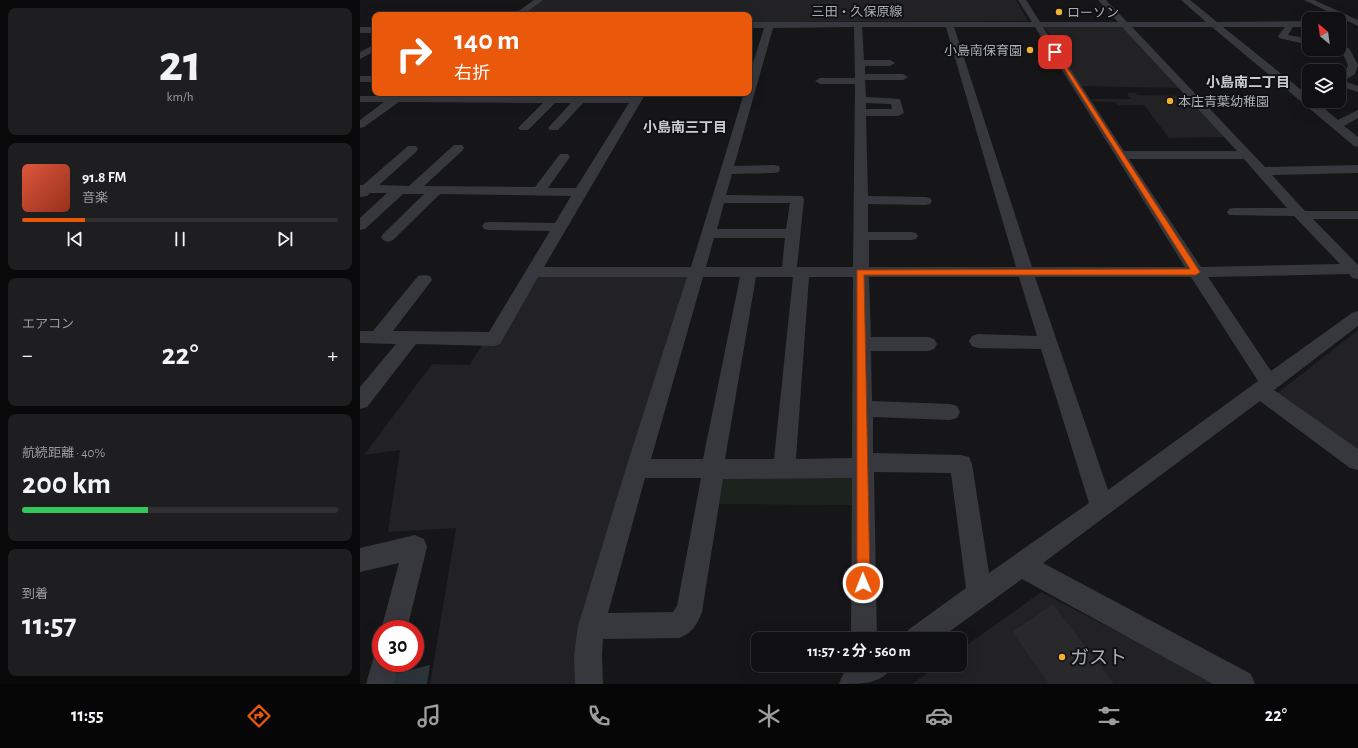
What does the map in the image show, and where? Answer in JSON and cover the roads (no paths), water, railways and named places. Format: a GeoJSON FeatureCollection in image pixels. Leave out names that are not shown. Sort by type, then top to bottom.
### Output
{"type":"FeatureCollection","features":[{"type":"Feature","properties":{"kind":"street"},"geometry":{"type":"LineString","coordinates":[[522,12],[540,0]]}},
{"type":"Feature","properties":{"kind":"street"},"geometry":{"type":"LineString","coordinates":[[1022,0],[1196,272],[1264,387],[1358,461]]}},
{"type":"Feature","properties":{"kind":"street"},"geometry":{"type":"LineString","coordinates":[[1102,0],[1262,171],[1300,214],[1356,271]]}},
{"type":"Feature","properties":{"kind":"street"},"geometry":{"type":"LineString","coordinates":[[1185,0],[1213,24],[1302,93]]}},
{"type":"Feature","properties":{"kind":"street"},"geometry":{"type":"LineString","coordinates":[[1308,0],[1358,23]]}},
{"type":"Feature","properties":{"kind":"street"},"geometry":{"type":"LineString","coordinates":[[1346,24],[1358,23]]}},
{"type":"Feature","properties":{"kind":"street"},"geometry":{"type":"LineString","coordinates":[[949,24],[1025,271],[1102,507]]}},
{"type":"Feature","properties":{"kind":"street","name":"三田・久保原線"},"geometry":{"type":"LineString","coordinates":[[752,25],[861,32],[949,24],[1302,24]]}},
{"type":"Feature","properties":{"kind":"street"},"geometry":{"type":"LineString","coordinates":[[1291,24],[1282,36],[1302,40]]}},
{"type":"Feature","properties":{"kind":"street"},"geometry":{"type":"LineString","coordinates":[[752,84],[769,25]]}},
{"type":"Feature","properties":{"kind":"street"},"geometry":{"type":"LineString","coordinates":[[360,30],[372,30]]}},
{"type":"Feature","properties":{"kind":"street"},"geometry":{"type":"LineString","coordinates":[[861,32],[860,272],[864,632]]}},
{"type":"Feature","properties":{"kind":"street"},"geometry":{"type":"LineString","coordinates":[[360,37],[372,37]]}},
{"type":"Feature","properties":{"kind":"street"},"geometry":{"type":"LineString","coordinates":[[360,56],[372,50]]}},
{"type":"Feature","properties":{"kind":"street"},"geometry":{"type":"LineString","coordinates":[[1346,50],[1355,66],[1351,72],[1346,75]]}},
{"type":"Feature","properties":{"kind":"street"},"geometry":{"type":"LineString","coordinates":[[860,63],[890,63]]}},
{"type":"Feature","properties":{"kind":"street"},"geometry":{"type":"LineString","coordinates":[[820,81],[903,77]]}},
{"type":"Feature","properties":{"kind":"street"},"geometry":{"type":"LineString","coordinates":[[360,79],[372,80]]}},
{"type":"Feature","properties":{"kind":"street"},"geometry":{"type":"LineString","coordinates":[[1346,85],[1358,89]]}},
{"type":"Feature","properties":{"kind":"street"},"geometry":{"type":"LineString","coordinates":[[362,123],[400,96]]}},
{"type":"Feature","properties":{"kind":"street"},"geometry":{"type":"LineString","coordinates":[[360,99],[400,96],[479,96],[531,97],[552,100],[579,101],[639,97]]}},
{"type":"Feature","properties":{"kind":"street"},"geometry":{"type":"LineString","coordinates":[[589,684],[588,655],[591,626],[748,96]]}},
{"type":"Feature","properties":{"kind":"street"},"geometry":{"type":"LineString","coordinates":[[360,337],[494,339],[559,227],[639,97]]}},
{"type":"Feature","properties":{"kind":"street"},"geometry":{"type":"LineString","coordinates":[[524,128],[552,100]]}},
{"type":"Feature","properties":{"kind":"street"},"geometry":{"type":"LineString","coordinates":[[554,128],[579,101]]}},
{"type":"Feature","properties":{"kind":"street"},"geometry":{"type":"LineString","coordinates":[[1320,108],[1358,143]]}},
{"type":"Feature","properties":{"kind":"street"},"geometry":{"type":"LineString","coordinates":[[860,112],[906,123]]}},
{"type":"Feature","properties":{"kind":"street"},"geometry":{"type":"LineString","coordinates":[[1338,124],[1358,113]]}},
{"type":"Feature","properties":{"kind":"street"},"geometry":{"type":"LineString","coordinates":[[1338,124],[1358,130]]}},
{"type":"Feature","properties":{"kind":"street"},"geometry":{"type":"LineString","coordinates":[[360,226],[458,148]]}},
{"type":"Feature","properties":{"kind":"street"},"geometry":{"type":"LineString","coordinates":[[362,191],[412,149]]}},
{"type":"Feature","properties":{"kind":"street"},"geometry":{"type":"LineString","coordinates":[[1120,155],[1246,155]]}},
{"type":"Feature","properties":{"kind":"street"},"geometry":{"type":"LineString","coordinates":[[538,192],[564,157]]}},
{"type":"Feature","properties":{"kind":"street"},"geometry":{"type":"LineString","coordinates":[[1262,171],[1358,169]]}},
{"type":"Feature","properties":{"kind":"street"},"geometry":{"type":"LineString","coordinates":[[727,170],[774,170]]}},
{"type":"Feature","properties":{"kind":"street"},"geometry":{"type":"LineString","coordinates":[[362,191],[580,192]]}},
{"type":"Feature","properties":{"kind":"street"},"geometry":{"type":"LineString","coordinates":[[388,237],[435,191]]}},
{"type":"Feature","properties":{"kind":"street"},"geometry":{"type":"LineString","coordinates":[[718,199],[797,199],[793,233],[795,272],[784,468]]}},
{"type":"Feature","properties":{"kind":"street"},"geometry":{"type":"LineString","coordinates":[[860,200],[925,201]]}},
{"type":"Feature","properties":{"kind":"street"},"geometry":{"type":"LineString","coordinates":[[1234,212],[1358,215]]}},
{"type":"Feature","properties":{"kind":"street"},"geometry":{"type":"LineString","coordinates":[[489,226],[559,227]]}},
{"type":"Feature","properties":{"kind":"street"},"geometry":{"type":"LineString","coordinates":[[708,234],[793,233]]}},
{"type":"Feature","properties":{"kind":"street"},"geometry":{"type":"LineString","coordinates":[[860,236],[911,236]]}},
{"type":"Feature","properties":{"kind":"street"},"geometry":{"type":"LineString","coordinates":[[534,272],[1356,271]]}},
{"type":"Feature","properties":{"kind":"street"},"geometry":{"type":"LineString","coordinates":[[591,626],[679,625],[689,612],[712,483],[712,469],[749,272]]}},
{"type":"Feature","properties":{"kind":"street"},"geometry":{"type":"LineString","coordinates":[[378,338],[424,280]]}},
{"type":"Feature","properties":{"kind":"street"},"geometry":{"type":"LineString","coordinates":[[927,632],[1102,507],[1358,317]]}},
{"type":"Feature","properties":{"kind":"street"},"geometry":{"type":"LineString","coordinates":[[360,401],[411,338]]}},
{"type":"Feature","properties":{"kind":"street"},"geometry":{"type":"LineString","coordinates":[[978,341],[1049,343]]}},
{"type":"Feature","properties":{"kind":"street"},"geometry":{"type":"LineString","coordinates":[[861,344],[928,344]]}},
{"type":"Feature","properties":{"kind":"street"},"geometry":{"type":"LineString","coordinates":[[862,410],[950,412]]}},
{"type":"Feature","properties":{"kind":"street"},"geometry":{"type":"LineString","coordinates":[[637,468],[712,469],[960,464],[980,595]]}},
{"type":"Feature","properties":{"kind":"street"},"geometry":{"type":"LineString","coordinates":[[360,560],[415,547],[396,620]]}},
{"type":"Feature","properties":{"kind":"street"},"geometry":{"type":"LineString","coordinates":[[1021,565],[1241,684]]}},
{"type":"Feature","properties":{"kind":"street"},"geometry":{"type":"LineString","coordinates":[[380,684],[383,672]]}},
{"type":"Feature","properties":{"kind":"place","name":"ローソン"},"geometry":{"type":"Point","coordinates":[1059,12]}},
{"type":"Feature","properties":{"kind":"place","name":"小島南保育園"},"geometry":{"type":"Point","coordinates":[1030,50]}},
{"type":"Feature","properties":{"kind":"place","name":"本庄青葉幼稚園"},"geometry":{"type":"Point","coordinates":[1170,101]}},
{"type":"Feature","properties":{"kind":"place","name":"ガスト"},"geometry":{"type":"Point","coordinates":[1062,657]}},
{"type":"Feature","properties":{"kind":"district","name":"小島南二丁目"},"geometry":{"type":"Point","coordinates":[1248,82]}},
{"type":"Feature","properties":{"kind":"district","name":"小島南三丁目"},"geometry":{"type":"Point","coordinates":[685,127]}}]}
